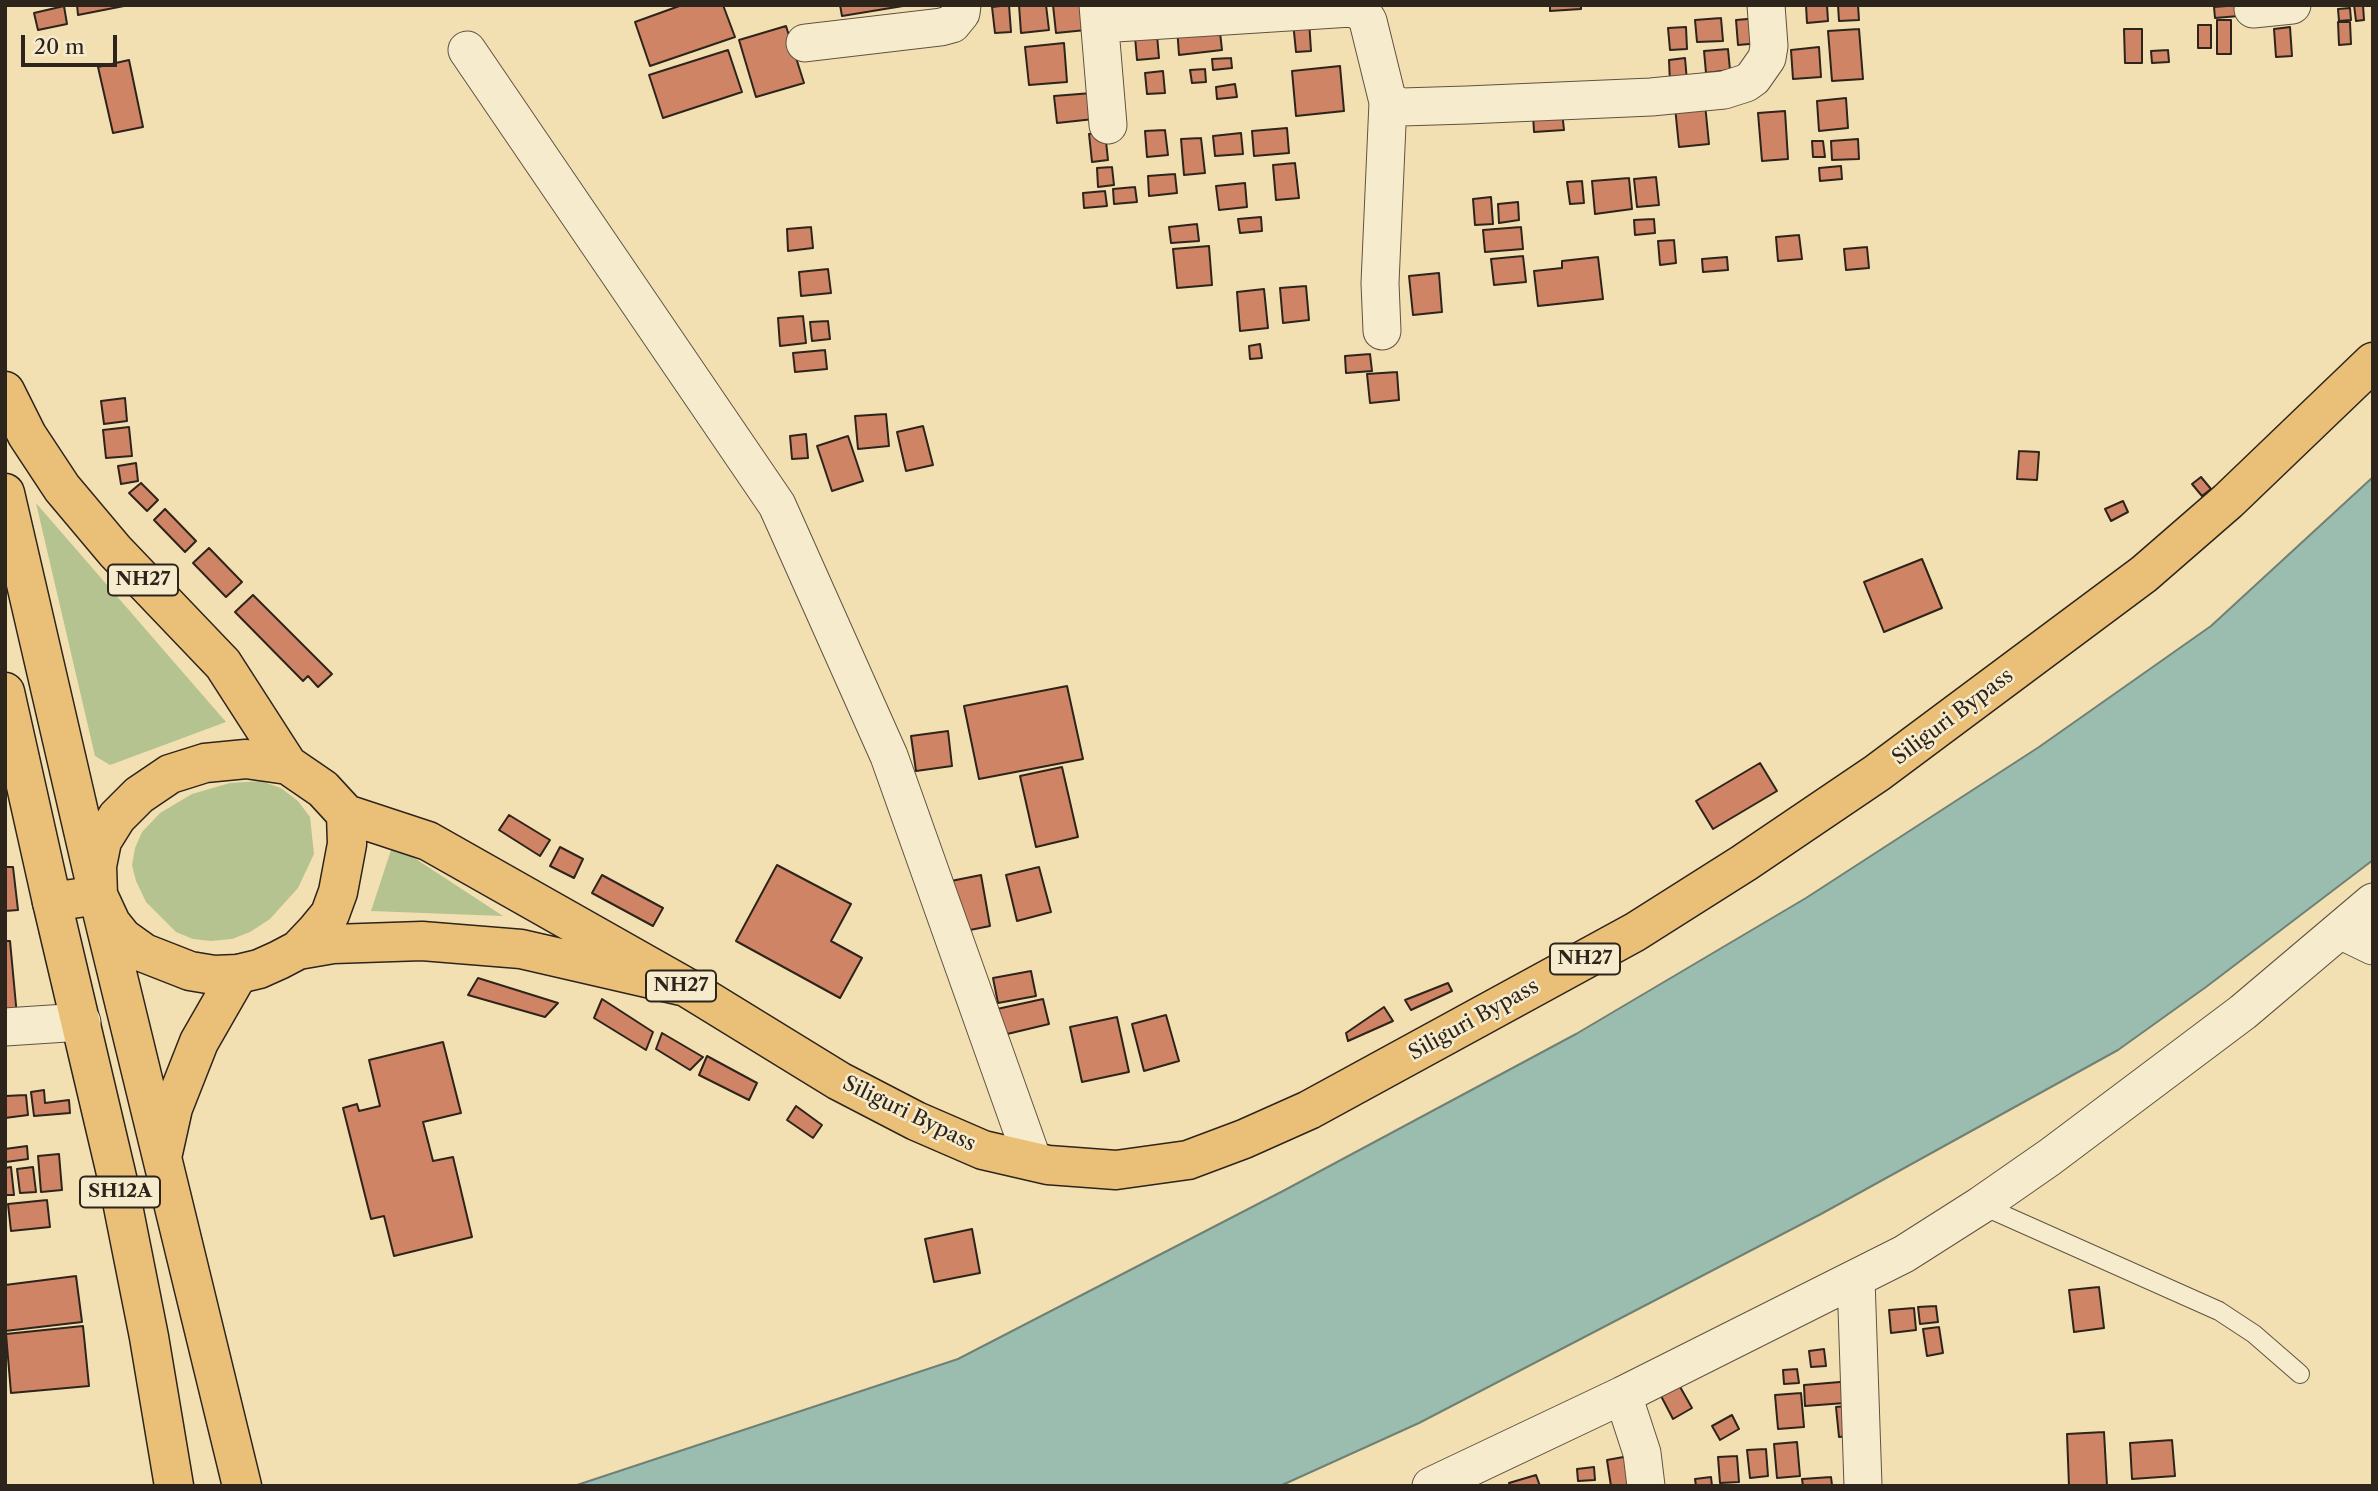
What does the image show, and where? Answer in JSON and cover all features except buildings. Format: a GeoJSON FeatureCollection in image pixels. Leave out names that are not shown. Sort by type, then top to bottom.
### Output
{"type":"FeatureCollection","features":[{"type":"Feature","properties":{"kind":"main road","name":"Siliguri Bypass"},"geometry":{"type":"LineString","coordinates":[[686,987],[839,1081],[916,1122],[983,1150],[1048,1165],[1116,1170],[1188,1160],[1244,1139],[1321,1103],[1635,932],[1744,863],[1877,773],[2144,574],[2228,501],[2373,362]]}},
{"type":"Feature","properties":{"kind":"main road","name":"NH27"},"geometry":{"type":"LineString","coordinates":[[5,391],[27,435],[62,488],[115,551],[223,664],[288,765],[323,789],[346,814],[428,841],[686,987]]}},
{"type":"Feature","properties":{"kind":"main road","name":"NH27"},"geometry":{"type":"LineString","coordinates":[[5,493],[98,895],[111,923],[123,938],[144,953],[190,971],[214,975],[238,974],[259,969],[298,950],[333,944],[422,941],[521,949],[686,987]]}},
{"type":"Feature","properties":{"kind":"main road"},"geometry":{"type":"LineString","coordinates":[[5,692],[14,774],[52,902],[98,895]]}},
{"type":"Feature","properties":{"kind":"main road","name":"NH27"},"geometry":{"type":"LineString","coordinates":[[98,895],[97,866],[102,841],[117,817],[139,795],[170,774],[205,763],[246,759],[288,765]]}},
{"type":"Feature","properties":{"kind":"main road","name":"NH27"},"geometry":{"type":"LineString","coordinates":[[298,950],[330,914],[338,892],[347,844],[346,814]]}},
{"type":"Feature","properties":{"kind":"main road","name":"SH12A"},"geometry":{"type":"LineString","coordinates":[[98,895],[242,1486]]}},
{"type":"Feature","properties":{"kind":"main road","name":"SH12A"},"geometry":{"type":"LineString","coordinates":[[52,902],[82,1023],[149,1337],[171,1470]]}},
{"type":"Feature","properties":{"kind":"main road","name":"SH12A"},"geometry":{"type":"LineString","coordinates":[[162,1159],[173,1108],[199,1042],[238,974]]}},
{"type":"Feature","properties":{"kind":"main road"},"geometry":{"type":"LineString","coordinates":[[146,1486],[171,1470]]}},
{"type":"Feature","properties":{"kind":"street"},"geometry":{"type":"LineString","coordinates":[[805,43],[941,27],[951,24],[961,13],[962,5]]}},
{"type":"Feature","properties":{"kind":"street"},"geometry":{"type":"LineString","coordinates":[[1388,102],[1402,107],[1467,105],[1651,97],[1724,90],[1753,78],[1767,58],[1769,46],[1766,5]]}},
{"type":"Feature","properties":{"kind":"street"},"geometry":{"type":"LineString","coordinates":[[2253,9],[2292,5]]}},
{"type":"Feature","properties":{"kind":"street"},"geometry":{"type":"LineString","coordinates":[[1108,125],[1099,15],[1351,8],[1363,13],[1368,21],[1388,102],[1380,283],[1382,331]]}},
{"type":"Feature","properties":{"kind":"street"},"geometry":{"type":"LineString","coordinates":[[467,50],[777,505],[790,530],[889,756],[1033,1161]]}},
{"type":"Feature","properties":{"kind":"street"},"geometry":{"type":"LineString","coordinates":[[1431,1486],[1623,1395],[1904,1254],[2050,1157],[2243,1012],[2373,902]]}},
{"type":"Feature","properties":{"kind":"street"},"geometry":{"type":"LineString","coordinates":[[2340,930],[2373,946]]}},
{"type":"Feature","properties":{"kind":"street"},"geometry":{"type":"LineString","coordinates":[[5,1027],[82,1023]]}},
{"type":"Feature","properties":{"kind":"street"},"geometry":{"type":"LineString","coordinates":[[1856,1279],[1863,1486]]}},
{"type":"Feature","properties":{"kind":"street"},"geometry":{"type":"LineString","coordinates":[[1623,1395],[1642,1453],[1646,1486]]}},
{"type":"Feature","properties":{"kind":"lane"},"geometry":{"type":"LineString","coordinates":[[1981,1205],[2219,1311],[2254,1334],[2300,1374]]}},
{"type":"Feature","properties":{"kind":"green space"},"geometry":{"type":"Polygon","coordinates":[[[36,503],[226,722],[110,765],[95,756],[36,503]]]}},
{"type":"Feature","properties":{"kind":"green space"},"geometry":{"type":"Polygon","coordinates":[[[261,781],[281,788],[298,801],[310,817],[314,854],[298,888],[270,919],[250,932],[232,939],[193,939],[176,932],[146,902],[136,881],[132,865],[142,832],[160,813],[192,794],[230,783],[261,781]]]}},
{"type":"Feature","properties":{"kind":"green space"},"geometry":{"type":"Polygon","coordinates":[[[393,844],[503,916],[371,911],[393,844]]]}},
{"type":"Feature","properties":{"kind":"shaded area"},"geometry":{"type":"Polygon","coordinates":[[[2373,477],[2373,860],[2118,1050],[1821,1214],[1419,1423],[1280,1486],[574,1486],[958,1359],[1283,1191],[1576,1034],[1806,898],[2039,747],[2211,626],[2373,477]]]}}]}
